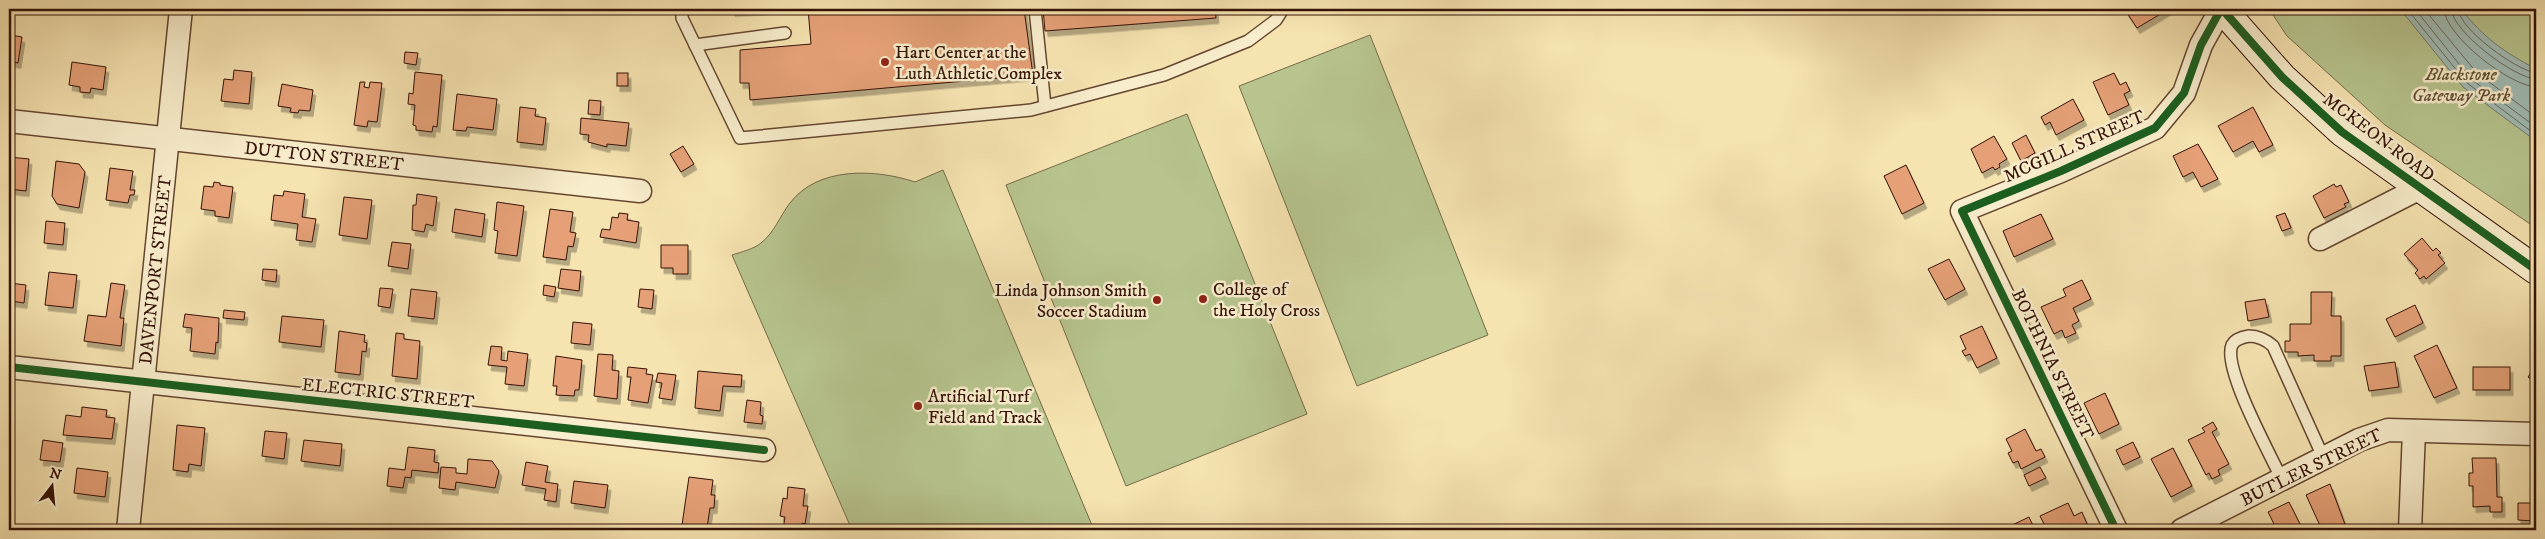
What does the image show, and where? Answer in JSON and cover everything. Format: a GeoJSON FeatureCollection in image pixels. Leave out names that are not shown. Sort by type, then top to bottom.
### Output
{"type":"FeatureCollection","features":[{"type":"Feature","properties":{"kind":"main road","name":"MCKEON ROAD"},"geometry":{"type":"LineString","coordinates":[[2222,9],[2282,78],[2342,132],[2536,270]]}},
{"type":"Feature","properties":{"kind":"street","name":"DAVENPORT STREET"},"geometry":{"type":"LineString","coordinates":[[128,530],[181,9]]}},
{"type":"Feature","properties":{"kind":"street","name":"MCGILL STREET"},"geometry":{"type":"LineString","coordinates":[[1962,211],[2060,171],[2155,128],[2184,93],[2201,45],[2222,9]]}},
{"type":"Feature","properties":{"kind":"street","name":"DUTTON STREET"},"geometry":{"type":"LineString","coordinates":[[9,121],[640,191]]}},
{"type":"Feature","properties":{"kind":"street"},"geometry":{"type":"LineString","coordinates":[[2320,240],[2420,188]]}},
{"type":"Feature","properties":{"kind":"street","name":"BOTHNIA STREET"},"geometry":{"type":"LineString","coordinates":[[1962,211],[2116,530]]}},
{"type":"Feature","properties":{"kind":"street","name":"ELECTRIC STREET"},"geometry":{"type":"LineString","coordinates":[[9,367],[142,380],[764,450]]}},
{"type":"Feature","properties":{"kind":"street","name":"BUTLER STREET"},"geometry":{"type":"LineString","coordinates":[[2182,530],[2358,440],[2388,430],[2536,434]]}},
{"type":"Feature","properties":{"kind":"street"},"geometry":{"type":"LineString","coordinates":[[2410,530],[2414,431]]}},
{"type":"Feature","properties":{"kind":"lane"},"geometry":{"type":"LineString","coordinates":[[682,9],[682,18],[740,138],[1031,110],[1164,75],[1248,41],[1276,20],[1283,9]]}},
{"type":"Feature","properties":{"kind":"lane"},"geometry":{"type":"LineString","coordinates":[[1035,9],[1045,106]]}},
{"type":"Feature","properties":{"kind":"lane"},"geometry":{"type":"LineString","coordinates":[[695,45],[785,33]]}},
{"type":"Feature","properties":{"kind":"lane"},"geometry":{"type":"LineString","coordinates":[[2282,480],[2236,380],[2231,357],[2232,345],[2236,340],[2248,336],[2269,342],[2273,346],[2324,459]]}},
{"type":"Feature","properties":{"kind":"green space","name":"Blackstone Gateway Park"},"geometry":{"type":"Polygon","coordinates":[[[2269,9],[2536,9],[2536,228],[2385,125],[2287,36],[2269,9]]]}},
{"type":"Feature","properties":{"kind":"green space"},"geometry":{"type":"Polygon","coordinates":[[[1370,35],[1488,335],[1357,386],[1239,86],[1370,35]]]}},
{"type":"Feature","properties":{"kind":"green space","name":"Linda Johnson Smith Soccer Stadium"},"geometry":{"type":"Polygon","coordinates":[[[1187,114],[1307,414],[1126,486],[1006,185],[1187,114]]]}},
{"type":"Feature","properties":{"kind":"green space","name":"Artificial Turf Field and Track"},"geometry":{"type":"Polygon","coordinates":[[[943,170],[1094,530],[852,530],[732,255],[751,249],[766,239],[790,203],[802,191],[816,182],[848,174],[866,173],[915,182],[943,170]]]}},
{"type":"Feature","properties":{"kind":"water"},"geometry":{"type":"Polygon","coordinates":[[[2400,9],[2461,9],[2495,44],[2536,69],[2536,141],[2463,87],[2400,9]]]}},
{"type":"Feature","properties":{"kind":"building"},"geometry":{"type":"Polygon","coordinates":[[[732,9],[764,9],[732,11],[732,9]]]}},
{"type":"Feature","properties":{"kind":"building","name":"Hart Center at the Luth Athletic Complex"},"geometry":{"type":"Polygon","coordinates":[[[808,9],[1024,9],[1033,75],[750,100],[749,83],[740,83],[740,50],[811,44],[808,9]]]}},
{"type":"Feature","properties":{"kind":"building","name":"Hart Center at the Luth Athletic Complex"},"geometry":{"type":"Polygon","coordinates":[[[1043,9],[1215,9],[1216,18],[1045,31],[1043,9]]]}},
{"type":"Feature","properties":{"kind":"building"},"geometry":{"type":"Polygon","coordinates":[[[2169,9],[2137,28],[2125,10],[2169,9]]]}},
{"type":"Feature","properties":{"kind":"building"},"geometry":{"type":"Polygon","coordinates":[[[11,35],[22,37],[18,63],[9,61],[11,35]]]}},
{"type":"Feature","properties":{"kind":"building"},"geometry":{"type":"Polygon","coordinates":[[[405,52],[418,53],[416,65],[404,63],[405,52]]]}},
{"type":"Feature","properties":{"kind":"building"},"geometry":{"type":"Polygon","coordinates":[[[72,62],[106,67],[103,90],[91,88],[90,93],[80,92],[80,87],[69,85],[72,62]]]}},
{"type":"Feature","properties":{"kind":"building"},"geometry":{"type":"Polygon","coordinates":[[[234,70],[252,72],[249,104],[221,101],[224,79],[233,80],[234,70]]]}},
{"type":"Feature","properties":{"kind":"building"},"geometry":{"type":"Polygon","coordinates":[[[415,72],[442,75],[437,127],[433,126],[432,132],[416,130],[416,126],[413,125],[415,105],[408,104],[409,93],[413,94],[415,72]]]}},
{"type":"Feature","properties":{"kind":"building"},"geometry":{"type":"Polygon","coordinates":[[[617,73],[628,73],[628,86],[617,86],[617,73]]]}},
{"type":"Feature","properties":{"kind":"building"},"geometry":{"type":"Polygon","coordinates":[[[2114,73],[2120,85],[2126,82],[2130,91],[2124,94],[2129,105],[2108,115],[2093,82],[2114,73]]]}},
{"type":"Feature","properties":{"kind":"building"},"geometry":{"type":"Polygon","coordinates":[[[360,82],[365,82],[364,87],[369,88],[370,82],[382,83],[377,122],[368,121],[367,127],[354,125],[360,82]]]}},
{"type":"Feature","properties":{"kind":"building"},"geometry":{"type":"Polygon","coordinates":[[[282,84],[313,90],[310,111],[299,110],[298,113],[290,112],[291,108],[278,106],[282,84]]]}},
{"type":"Feature","properties":{"kind":"building"},"geometry":{"type":"Polygon","coordinates":[[[457,94],[497,99],[493,130],[467,127],[466,131],[453,130],[457,94]]]}},
{"type":"Feature","properties":{"kind":"building"},"geometry":{"type":"Polygon","coordinates":[[[2073,99],[2084,120],[2056,135],[2050,122],[2045,125],[2041,117],[2073,99]]]}},
{"type":"Feature","properties":{"kind":"building"},"geometry":{"type":"Polygon","coordinates":[[[589,100],[601,101],[600,115],[588,114],[589,100]]]}},
{"type":"Feature","properties":{"kind":"building"},"geometry":{"type":"Polygon","coordinates":[[[520,107],[536,109],[535,116],[546,118],[543,145],[517,142],[520,107]]]}},
{"type":"Feature","properties":{"kind":"building"},"geometry":{"type":"Polygon","coordinates":[[[2253,107],[2273,145],[2259,152],[2253,141],[2233,152],[2218,126],[2253,107]]]}},
{"type":"Feature","properties":{"kind":"building"},"geometry":{"type":"Polygon","coordinates":[[[581,118],[629,123],[626,146],[607,144],[607,147],[588,142],[589,135],[580,134],[581,118]]]}},
{"type":"Feature","properties":{"kind":"building"},"geometry":{"type":"Polygon","coordinates":[[[2026,135],[2035,153],[2021,161],[2012,143],[2026,135]]]}},
{"type":"Feature","properties":{"kind":"building"},"geometry":{"type":"Polygon","coordinates":[[[1994,136],[2007,159],[1999,164],[2000,167],[1995,170],[1993,167],[1982,173],[1971,149],[1994,136]]]}},
{"type":"Feature","properties":{"kind":"building"},"geometry":{"type":"Polygon","coordinates":[[[2198,144],[2218,179],[2201,187],[2193,172],[2183,177],[2173,156],[2198,144]]]}},
{"type":"Feature","properties":{"kind":"building"},"geometry":{"type":"Polygon","coordinates":[[[683,146],[694,164],[681,172],[670,154],[683,146]]]}},
{"type":"Feature","properties":{"kind":"building"},"geometry":{"type":"Polygon","coordinates":[[[9,157],[29,159],[26,191],[9,189],[9,157]]]}},
{"type":"Feature","properties":{"kind":"building"},"geometry":{"type":"Polygon","coordinates":[[[56,161],[79,164],[85,172],[79,208],[57,204],[52,196],[56,161]]]}},
{"type":"Feature","properties":{"kind":"building"},"geometry":{"type":"Polygon","coordinates":[[[1906,165],[1924,203],[1902,214],[1884,176],[1906,165]]]}},
{"type":"Feature","properties":{"kind":"building"},"geometry":{"type":"Polygon","coordinates":[[[110,168],[133,171],[130,190],[135,190],[134,195],[130,195],[128,203],[106,200],[110,168]]]}},
{"type":"Feature","properties":{"kind":"building"},"geometry":{"type":"Polygon","coordinates":[[[214,182],[233,187],[229,218],[215,216],[215,211],[201,209],[204,186],[213,187],[214,182]]]}},
{"type":"Feature","properties":{"kind":"building"},"geometry":{"type":"Polygon","coordinates":[[[2334,184],[2336,187],[2341,185],[2349,202],[2344,204],[2346,207],[2324,218],[2313,196],[2334,184]]]}},
{"type":"Feature","properties":{"kind":"building"},"geometry":{"type":"Polygon","coordinates":[[[284,191],[305,194],[302,217],[316,219],[312,242],[296,240],[298,224],[271,220],[274,195],[283,196],[284,191]]]}},
{"type":"Feature","properties":{"kind":"building"},"geometry":{"type":"Polygon","coordinates":[[[417,194],[437,197],[433,226],[426,224],[424,232],[412,230],[413,205],[416,205],[417,194]]]}},
{"type":"Feature","properties":{"kind":"building"},"geometry":{"type":"Polygon","coordinates":[[[344,197],[372,200],[367,239],[339,235],[344,197]]]}},
{"type":"Feature","properties":{"kind":"building"},"geometry":{"type":"Polygon","coordinates":[[[497,202],[524,206],[517,256],[495,253],[498,231],[494,230],[497,202]]]}},
{"type":"Feature","properties":{"kind":"building"},"geometry":{"type":"Polygon","coordinates":[[[455,209],[485,214],[482,237],[452,232],[455,209]]]}},
{"type":"Feature","properties":{"kind":"building"},"geometry":{"type":"Polygon","coordinates":[[[550,209],[573,212],[570,232],[576,233],[573,247],[568,246],[566,260],[543,257],[550,209]]]}},
{"type":"Feature","properties":{"kind":"building"},"geometry":{"type":"Polygon","coordinates":[[[619,213],[628,214],[627,220],[639,222],[636,243],[600,237],[602,229],[610,230],[612,217],[618,218],[619,213]]]}},
{"type":"Feature","properties":{"kind":"building"},"geometry":{"type":"Polygon","coordinates":[[[2285,213],[2291,228],[2282,231],[2276,216],[2285,213]]]}},
{"type":"Feature","properties":{"kind":"building"},"geometry":{"type":"Polygon","coordinates":[[[2041,214],[2053,239],[2014,257],[2003,231],[2041,214]]]}},
{"type":"Feature","properties":{"kind":"building"},"geometry":{"type":"Polygon","coordinates":[[[46,221],[65,223],[63,245],[44,243],[46,221]]]}},
{"type":"Feature","properties":{"kind":"building"},"geometry":{"type":"Polygon","coordinates":[[[2422,238],[2433,251],[2436,248],[2441,253],[2438,255],[2445,263],[2426,279],[2424,276],[2420,279],[2415,273],[2418,270],[2404,254],[2422,238]]]}},
{"type":"Feature","properties":{"kind":"building"},"geometry":{"type":"Polygon","coordinates":[[[392,242],[411,244],[408,269],[388,266],[392,242]]]}},
{"type":"Feature","properties":{"kind":"building"},"geometry":{"type":"Polygon","coordinates":[[[661,245],[688,245],[688,274],[673,274],[673,268],[661,268],[661,245]]]}},
{"type":"Feature","properties":{"kind":"building"},"geometry":{"type":"Polygon","coordinates":[[[1949,259],[1965,289],[1945,300],[1928,269],[1949,259]]]}},
{"type":"Feature","properties":{"kind":"building"},"geometry":{"type":"Polygon","coordinates":[[[263,269],[277,270],[276,282],[262,280],[263,269]]]}},
{"type":"Feature","properties":{"kind":"building"},"geometry":{"type":"Polygon","coordinates":[[[561,269],[581,271],[579,291],[558,288],[561,269]]]}},
{"type":"Feature","properties":{"kind":"building"},"geometry":{"type":"Polygon","coordinates":[[[49,272],[77,275],[73,308],[45,305],[49,272]]]}},
{"type":"Feature","properties":{"kind":"building"},"geometry":{"type":"Polygon","coordinates":[[[2082,280],[2091,299],[2073,308],[2079,321],[2072,325],[2076,333],[2065,338],[2062,330],[2054,334],[2041,307],[2066,296],[2063,289],[2082,280]]]}},
{"type":"Feature","properties":{"kind":"building"},"geometry":{"type":"Polygon","coordinates":[[[9,283],[26,285],[24,303],[11,301],[9,317],[9,283]]]}},
{"type":"Feature","properties":{"kind":"building"},"geometry":{"type":"Polygon","coordinates":[[[111,283],[125,285],[120,318],[124,318],[121,346],[84,341],[88,315],[106,317],[111,283]]]}},
{"type":"Feature","properties":{"kind":"building"},"geometry":{"type":"Polygon","coordinates":[[[544,285],[556,287],[554,297],[543,295],[544,285]]]}},
{"type":"Feature","properties":{"kind":"building"},"geometry":{"type":"Polygon","coordinates":[[[380,288],[393,289],[390,308],[378,306],[380,288]]]}},
{"type":"Feature","properties":{"kind":"building"},"geometry":{"type":"Polygon","coordinates":[[[411,289],[437,292],[434,319],[408,316],[411,289]]]}},
{"type":"Feature","properties":{"kind":"building"},"geometry":{"type":"Polygon","coordinates":[[[640,289],[654,290],[652,309],[638,307],[640,289]]]}},
{"type":"Feature","properties":{"kind":"building"},"geometry":{"type":"Polygon","coordinates":[[[2311,292],[2332,292],[2331,316],[2341,316],[2341,356],[2331,356],[2331,361],[2314,361],[2314,355],[2298,356],[2298,352],[2285,352],[2285,341],[2290,341],[2290,324],[2311,324],[2311,292]]]}},
{"type":"Feature","properties":{"kind":"building"},"geometry":{"type":"Polygon","coordinates":[[[2265,299],[2269,317],[2248,321],[2245,302],[2265,299]]]}},
{"type":"Feature","properties":{"kind":"building"},"geometry":{"type":"Polygon","coordinates":[[[2415,305],[2423,323],[2395,337],[2386,319],[2415,305]]]}},
{"type":"Feature","properties":{"kind":"building"},"geometry":{"type":"Polygon","coordinates":[[[224,310],[245,312],[244,320],[223,318],[224,310]]]}},
{"type":"Feature","properties":{"kind":"building"},"geometry":{"type":"Polygon","coordinates":[[[185,314],[219,318],[218,343],[216,342],[215,354],[190,351],[192,328],[183,327],[185,314]]]}},
{"type":"Feature","properties":{"kind":"building"},"geometry":{"type":"Polygon","coordinates":[[[282,316],[324,320],[321,347],[279,342],[282,316]]]}},
{"type":"Feature","properties":{"kind":"building"},"geometry":{"type":"Polygon","coordinates":[[[573,322],[592,324],[590,345],[571,343],[573,322]]]}},
{"type":"Feature","properties":{"kind":"building"},"geometry":{"type":"Polygon","coordinates":[[[1982,326],[1997,358],[1977,368],[1970,354],[1965,356],[1962,351],[1966,349],[1960,336],[1982,326]]]}},
{"type":"Feature","properties":{"kind":"building"},"geometry":{"type":"Polygon","coordinates":[[[339,331],[365,335],[364,342],[367,343],[366,352],[362,351],[360,375],[335,372],[339,331]]]}},
{"type":"Feature","properties":{"kind":"building"},"geometry":{"type":"Polygon","coordinates":[[[396,333],[404,334],[404,339],[420,341],[417,379],[392,376],[396,333]]]}},
{"type":"Feature","properties":{"kind":"building"},"geometry":{"type":"Polygon","coordinates":[[[2437,345],[2457,388],[2434,398],[2414,356],[2437,345]]]}},
{"type":"Feature","properties":{"kind":"building"},"geometry":{"type":"Polygon","coordinates":[[[491,346],[502,347],[501,360],[507,361],[508,351],[528,354],[524,386],[505,384],[507,367],[488,365],[491,346]]]}},
{"type":"Feature","properties":{"kind":"building"},"geometry":{"type":"Polygon","coordinates":[[[598,354],[613,355],[612,370],[619,371],[617,399],[594,396],[598,354]]]}},
{"type":"Feature","properties":{"kind":"building"},"geometry":{"type":"Polygon","coordinates":[[[556,356],[582,360],[579,390],[575,390],[574,396],[556,395],[557,386],[553,386],[556,356]]]}},
{"type":"Feature","properties":{"kind":"building"},"geometry":{"type":"Polygon","coordinates":[[[2395,362],[2399,387],[2369,391],[2364,366],[2395,362]]]}},
{"type":"Feature","properties":{"kind":"building"},"geometry":{"type":"Polygon","coordinates":[[[2536,365],[2536,383],[2528,377],[2536,365]]]}},
{"type":"Feature","properties":{"kind":"building"},"geometry":{"type":"Polygon","coordinates":[[[628,367],[647,369],[646,374],[653,375],[648,403],[628,400],[631,377],[627,377],[628,367]]]}},
{"type":"Feature","properties":{"kind":"building"},"geometry":{"type":"Polygon","coordinates":[[[2473,367],[2510,367],[2510,390],[2473,390],[2473,367]]]}},
{"type":"Feature","properties":{"kind":"building"},"geometry":{"type":"Polygon","coordinates":[[[698,371],[742,375],[741,387],[723,386],[720,411],[695,408],[698,371]]]}},
{"type":"Feature","properties":{"kind":"building"},"geometry":{"type":"Polygon","coordinates":[[[658,373],[676,375],[672,400],[659,398],[662,383],[656,382],[658,373]]]}},
{"type":"Feature","properties":{"kind":"building"},"geometry":{"type":"Polygon","coordinates":[[[2105,393],[2119,424],[2099,434],[2084,403],[2105,393]]]}},
{"type":"Feature","properties":{"kind":"building"},"geometry":{"type":"Polygon","coordinates":[[[747,400],[761,402],[760,415],[763,416],[762,424],[744,422],[747,400]]]}},
{"type":"Feature","properties":{"kind":"building"},"geometry":{"type":"Polygon","coordinates":[[[82,407],[107,410],[106,417],[115,418],[112,439],[63,435],[66,415],[81,417],[82,407]]]}},
{"type":"Feature","properties":{"kind":"building"},"geometry":{"type":"Polygon","coordinates":[[[2213,422],[2217,429],[2212,432],[2229,464],[2218,470],[2220,475],[2212,479],[2209,473],[2206,475],[2188,440],[2205,432],[2202,428],[2213,422]]]}},
{"type":"Feature","properties":{"kind":"building"},"geometry":{"type":"Polygon","coordinates":[[[177,425],[205,428],[201,466],[189,464],[188,472],[173,470],[177,425]]]}},
{"type":"Feature","properties":{"kind":"building"},"geometry":{"type":"Polygon","coordinates":[[[2025,429],[2036,451],[2041,449],[2045,457],[2021,469],[2018,461],[2013,463],[2008,453],[2012,451],[2006,439],[2025,429]]]}},
{"type":"Feature","properties":{"kind":"building"},"geometry":{"type":"Polygon","coordinates":[[[265,431],[287,433],[284,459],[262,456],[265,431]]]}},
{"type":"Feature","properties":{"kind":"building"},"geometry":{"type":"Polygon","coordinates":[[[43,440],[63,443],[60,462],[40,460],[43,440]]]}},
{"type":"Feature","properties":{"kind":"building"},"geometry":{"type":"Polygon","coordinates":[[[304,440],[342,444],[340,466],[301,461],[304,440]]]}},
{"type":"Feature","properties":{"kind":"building"},"geometry":{"type":"Polygon","coordinates":[[[2133,442],[2140,457],[2123,465],[2116,450],[2133,442]]]}},
{"type":"Feature","properties":{"kind":"building"},"geometry":{"type":"Polygon","coordinates":[[[408,447],[435,450],[434,462],[439,463],[438,473],[412,470],[411,478],[405,477],[403,488],[387,486],[389,468],[405,470],[408,447]]]}},
{"type":"Feature","properties":{"kind":"building"},"geometry":{"type":"Polygon","coordinates":[[[2173,448],[2192,486],[2171,497],[2151,459],[2173,448]]]}},
{"type":"Feature","properties":{"kind":"building"},"geometry":{"type":"Polygon","coordinates":[[[2472,458],[2496,458],[2497,497],[2502,497],[2502,512],[2490,512],[2490,506],[2473,507],[2473,486],[2469,486],[2469,473],[2473,473],[2472,458]]]}},
{"type":"Feature","properties":{"kind":"building"},"geometry":{"type":"Polygon","coordinates":[[[468,459],[492,461],[499,471],[495,488],[456,482],[455,490],[439,488],[441,467],[456,468],[456,473],[467,474],[468,459]]]}},
{"type":"Feature","properties":{"kind":"building"},"geometry":{"type":"Polygon","coordinates":[[[526,462],[548,466],[545,482],[558,484],[556,502],[544,500],[546,489],[522,485],[526,462]]]}},
{"type":"Feature","properties":{"kind":"building"},"geometry":{"type":"Polygon","coordinates":[[[2040,467],[2046,478],[2029,486],[2024,475],[2040,467]]]}},
{"type":"Feature","properties":{"kind":"building"},"geometry":{"type":"Polygon","coordinates":[[[77,468],[108,472],[105,497],[74,493],[77,468]]]}},
{"type":"Feature","properties":{"kind":"building"},"geometry":{"type":"Polygon","coordinates":[[[689,477],[713,480],[711,495],[715,495],[714,508],[710,508],[707,528],[682,525],[689,477]]]}},
{"type":"Feature","properties":{"kind":"building"},"geometry":{"type":"Polygon","coordinates":[[[574,481],[608,485],[605,508],[571,503],[574,481]]]}},
{"type":"Feature","properties":{"kind":"building"},"geometry":{"type":"Polygon","coordinates":[[[2330,484],[2346,527],[2339,530],[2322,530],[2306,495],[2330,484]]]}},
{"type":"Feature","properties":{"kind":"building"},"geometry":{"type":"Polygon","coordinates":[[[788,487],[805,489],[803,506],[808,506],[805,524],[802,523],[802,528],[798,528],[798,530],[783,530],[785,517],[780,516],[783,498],[787,499],[788,487]]]}},
{"type":"Feature","properties":{"kind":"building"},"geometry":{"type":"Polygon","coordinates":[[[2289,502],[2303,530],[2277,530],[2268,512],[2289,502]]]}},
{"type":"Feature","properties":{"kind":"building"},"geometry":{"type":"Polygon","coordinates":[[[2068,503],[2074,516],[2082,512],[2087,524],[2075,530],[2047,530],[2040,516],[2068,503]]]}},
{"type":"Feature","properties":{"kind":"building"},"geometry":{"type":"Polygon","coordinates":[[[2518,503],[2535,503],[2534,521],[2518,520],[2518,503]]]}},
{"type":"Feature","properties":{"kind":"building"},"geometry":{"type":"Polygon","coordinates":[[[2029,517],[2035,530],[2007,530],[2006,528],[2029,517]]]}},
{"type":"Feature","properties":{"kind":"cycle path"},"geometry":{"type":"LineString","coordinates":[[2116,530],[1962,211],[2061,171],[2155,128],[2184,93],[2201,45],[2221,9]]}},
{"type":"Feature","properties":{"kind":"cycle path"},"geometry":{"type":"LineString","coordinates":[[2222,9],[2282,77],[2342,132],[2536,270]]}},
{"type":"Feature","properties":{"kind":"cycle path"},"geometry":{"type":"LineString","coordinates":[[9,367],[764,450]]}},
{"type":"Feature","properties":{"kind":"place","name":"Hart Center at the Luth Athletic Complex"},"geometry":{"type":"Point","coordinates":[885,62]}},
{"type":"Feature","properties":{"kind":"place","name":"College of the Holy Cross"},"geometry":{"type":"Point","coordinates":[1203,299]}},
{"type":"Feature","properties":{"kind":"place","name":"Linda Johnson Smith Soccer Stadium"},"geometry":{"type":"Point","coordinates":[1157,300]}},
{"type":"Feature","properties":{"kind":"place","name":"Artificial Turf Field and Track"},"geometry":{"type":"Point","coordinates":[918,406]}}]}
